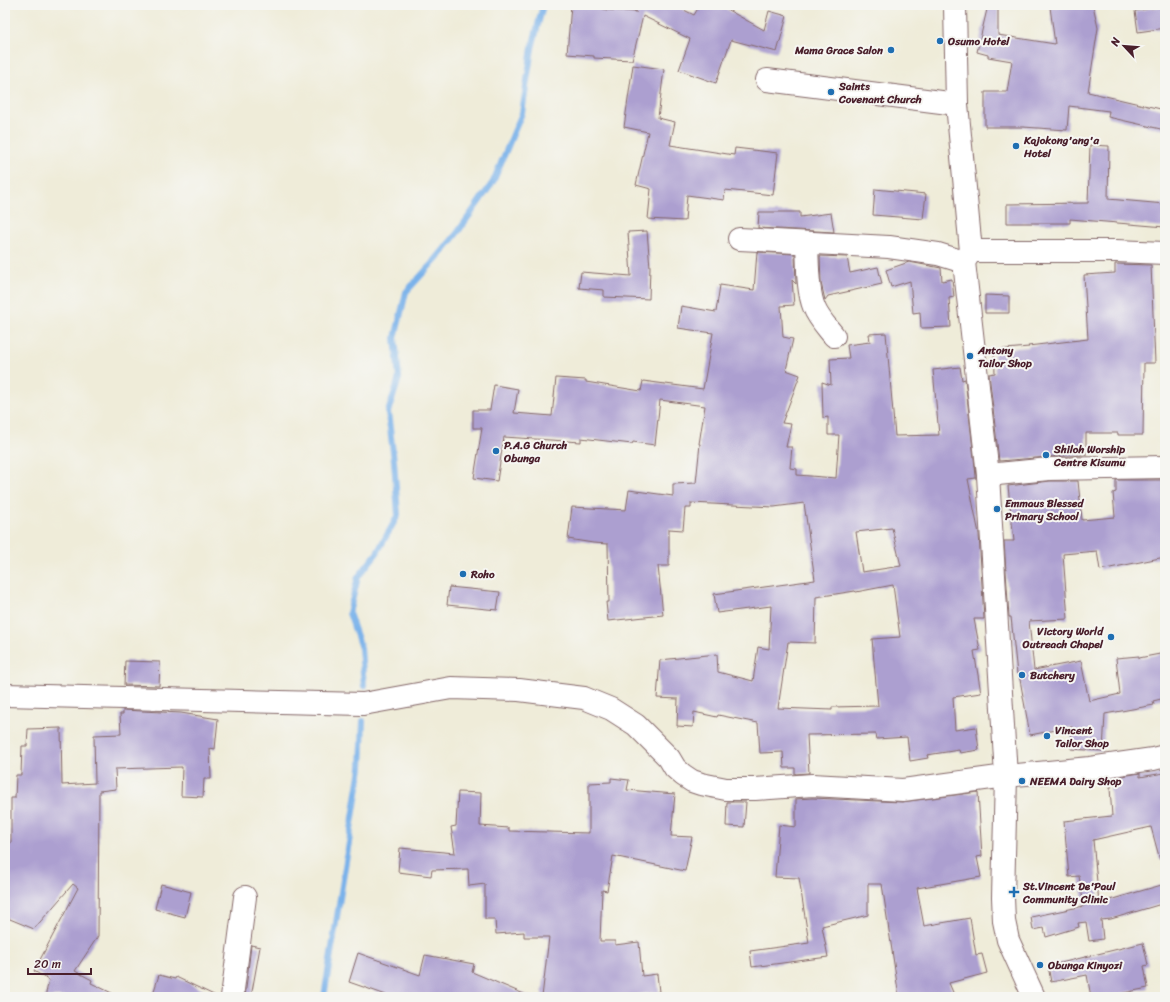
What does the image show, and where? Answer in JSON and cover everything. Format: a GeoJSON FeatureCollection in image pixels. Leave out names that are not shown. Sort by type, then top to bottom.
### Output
{"type":"FeatureCollection","features":[{"type":"Feature","properties":{"kind":"street"},"geometry":{"type":"LineString","coordinates":[[955,5],[957,104],[968,257],[988,475],[1006,776],[1003,897],[1004,921],[1008,940],[1034,997]]}},
{"type":"Feature","properties":{"kind":"street"},"geometry":{"type":"LineString","coordinates":[[767,80],[957,104]]}},
{"type":"Feature","properties":{"kind":"street"},"geometry":{"type":"LineString","coordinates":[[739,240],[889,247],[968,257],[1116,251],[1165,253]]}},
{"type":"Feature","properties":{"kind":"street"},"geometry":{"type":"LineString","coordinates":[[807,244],[808,268],[814,308],[834,336]]}},
{"type":"Feature","properties":{"kind":"street"},"geometry":{"type":"LineString","coordinates":[[988,475],[1049,468],[1165,467]]}},
{"type":"Feature","properties":{"kind":"street"},"geometry":{"type":"LineString","coordinates":[[5,696],[365,704],[451,688],[519,690],[584,698],[611,709],[636,725],[669,758],[675,768],[692,781],[726,789],[812,786],[903,790],[1006,776],[1153,760],[1165,756]]}},
{"type":"Feature","properties":{"kind":"street"},"geometry":{"type":"LineString","coordinates":[[232,997],[245,898]]}},
{"type":"Feature","properties":{"kind":"building"},"geometry":{"type":"Polygon","coordinates":[[[571,5],[590,5],[607,10],[637,12],[622,5],[674,5],[694,15],[700,5],[719,5],[764,30],[769,11],[787,16],[777,52],[731,40],[716,83],[679,70],[690,39],[643,16],[632,60],[594,58],[594,56],[567,54],[571,5]]]}},
{"type":"Feature","properties":{"kind":"building"},"geometry":{"type":"Polygon","coordinates":[[[988,5],[998,5],[998,35],[1055,44],[1050,7],[1093,5],[1098,28],[1088,92],[1165,110],[1165,130],[1108,117],[1109,111],[1069,106],[1067,130],[1023,127],[985,127],[985,92],[1007,92],[1012,61],[988,57],[988,55],[977,52],[988,5]]]}},
{"type":"Feature","properties":{"kind":"building"},"geometry":{"type":"Polygon","coordinates":[[[1163,6],[1165,28],[1138,32],[1135,11],[1163,6]]]}},
{"type":"Feature","properties":{"kind":"building"},"geometry":{"type":"Polygon","coordinates":[[[633,65],[664,69],[658,118],[675,122],[670,145],[734,155],[735,148],[778,153],[773,195],[725,190],[724,200],[687,195],[685,221],[648,219],[651,189],[636,185],[648,132],[624,127],[633,65]]]}},
{"type":"Feature","properties":{"kind":"building"},"geometry":{"type":"Polygon","coordinates":[[[1090,145],[1109,146],[1108,199],[1165,204],[1165,227],[1070,219],[1070,223],[1007,223],[1007,204],[1088,203],[1090,145]]]}},
{"type":"Feature","properties":{"kind":"building"},"geometry":{"type":"Polygon","coordinates":[[[875,189],[926,194],[923,219],[873,215],[875,189]]]}},
{"type":"Feature","properties":{"kind":"building"},"geometry":{"type":"Polygon","coordinates":[[[759,212],[800,212],[800,217],[831,213],[834,232],[758,228],[759,212]]]}},
{"type":"Feature","properties":{"kind":"building"},"geometry":{"type":"Polygon","coordinates":[[[647,231],[650,267],[649,299],[604,297],[604,290],[579,288],[581,272],[631,276],[628,232],[647,231]]]}},
{"type":"Feature","properties":{"kind":"building"},"geometry":{"type":"Polygon","coordinates":[[[757,252],[795,254],[796,284],[792,280],[794,305],[781,306],[783,337],[793,339],[786,370],[800,375],[782,423],[791,424],[786,447],[792,447],[790,468],[797,469],[797,475],[836,478],[839,435],[828,435],[828,417],[823,418],[822,382],[831,385],[830,359],[849,358],[847,345],[870,342],[869,334],[886,333],[895,436],[939,435],[933,370],[960,367],[962,380],[965,379],[976,476],[976,478],[968,479],[979,534],[984,619],[974,619],[980,650],[974,651],[981,693],[953,697],[955,730],[976,727],[979,750],[960,753],[959,750],[927,755],[928,758],[910,761],[907,737],[877,739],[876,734],[807,735],[809,773],[795,774],[795,768],[784,768],[783,752],[760,753],[758,723],[694,712],[693,727],[677,726],[678,699],[657,698],[660,660],[717,654],[718,672],[753,681],[758,647],[769,649],[771,606],[717,613],[714,594],[815,580],[804,503],[774,507],[691,503],[691,508],[685,508],[683,530],[669,529],[669,566],[658,566],[663,615],[608,621],[606,602],[609,602],[608,544],[568,539],[572,507],[626,510],[629,490],[673,496],[673,484],[696,483],[699,444],[705,406],[660,400],[655,445],[581,438],[581,442],[504,437],[497,481],[474,478],[482,428],[473,428],[473,410],[490,410],[494,385],[518,389],[514,413],[552,416],[556,378],[586,380],[586,382],[641,391],[643,381],[703,389],[713,333],[678,328],[681,306],[716,312],[720,285],[754,290],[757,252]],[[892,528],[856,532],[862,572],[901,566],[892,528]],[[893,585],[856,592],[816,597],[815,643],[788,642],[778,708],[832,710],[832,707],[878,706],[872,639],[900,637],[893,585]]]}},
{"type":"Feature","properties":{"kind":"building"},"geometry":{"type":"Polygon","coordinates":[[[820,256],[847,257],[850,273],[878,267],[882,284],[828,296],[825,300],[821,283],[820,256]]]}},
{"type":"Feature","properties":{"kind":"building"},"geometry":{"type":"Polygon","coordinates":[[[909,262],[941,268],[942,281],[952,279],[954,297],[949,298],[951,327],[921,328],[920,312],[913,313],[910,281],[891,287],[886,270],[909,262]]]}},
{"type":"Feature","properties":{"kind":"building"},"geometry":{"type":"Polygon","coordinates":[[[1115,264],[1151,265],[1155,363],[1144,363],[1143,435],[1086,433],[1086,455],[999,461],[989,374],[995,373],[994,350],[1088,339],[1084,275],[1115,273],[1115,264]]]}},
{"type":"Feature","properties":{"kind":"building"},"geometry":{"type":"Polygon","coordinates":[[[985,295],[1009,296],[1009,313],[985,313],[985,295]]]}},
{"type":"Feature","properties":{"kind":"building"},"geometry":{"type":"Polygon","coordinates":[[[1116,480],[1165,480],[1165,557],[1100,570],[1097,551],[1063,554],[1068,619],[1029,621],[1034,670],[1081,661],[1089,701],[1120,694],[1116,658],[1139,656],[1139,658],[1165,653],[1165,698],[1153,701],[1154,705],[1105,714],[1103,751],[1071,749],[1072,727],[1030,735],[1019,674],[1017,674],[1011,617],[1009,617],[1004,541],[1014,541],[1008,486],[1050,481],[1078,481],[1082,520],[1115,517],[1113,493],[1116,492],[1116,480]]]}},
{"type":"Feature","properties":{"kind":"building"},"geometry":{"type":"Polygon","coordinates":[[[449,587],[500,592],[497,610],[447,605],[449,587]]]}},
{"type":"Feature","properties":{"kind":"building"},"geometry":{"type":"Polygon","coordinates":[[[125,661],[160,662],[159,686],[124,685],[125,661]]]}},
{"type":"Feature","properties":{"kind":"building"},"geometry":{"type":"Polygon","coordinates":[[[123,710],[181,713],[218,719],[215,749],[210,748],[211,779],[204,779],[203,797],[181,796],[182,767],[115,769],[116,789],[99,791],[98,936],[75,971],[92,980],[91,983],[120,997],[45,997],[49,980],[34,971],[78,888],[73,884],[34,929],[5,917],[5,841],[11,843],[11,798],[15,798],[16,775],[21,775],[22,746],[27,746],[28,729],[61,728],[62,785],[95,783],[94,735],[121,734],[120,714],[123,714],[123,710]]]}},
{"type":"Feature","properties":{"kind":"building"},"geometry":{"type":"Polygon","coordinates":[[[1140,773],[1140,777],[1164,773],[1165,860],[1160,860],[1151,827],[1093,840],[1099,903],[1165,884],[1165,903],[1111,919],[1101,920],[1103,939],[1089,941],[1086,922],[1078,923],[1079,927],[1046,937],[1044,928],[1033,930],[1031,917],[1084,906],[1079,876],[1069,877],[1064,821],[1112,816],[1110,778],[1140,773]]]}},
{"type":"Feature","properties":{"kind":"building"},"geometry":{"type":"Polygon","coordinates":[[[611,778],[629,780],[627,790],[675,794],[671,836],[692,837],[685,871],[613,856],[607,891],[602,890],[600,941],[615,941],[615,945],[639,942],[642,976],[657,974],[659,992],[634,995],[634,997],[542,997],[549,937],[524,937],[524,932],[496,934],[495,919],[485,919],[485,884],[469,886],[468,869],[432,870],[431,876],[398,872],[400,848],[455,853],[451,827],[456,826],[458,792],[481,793],[480,826],[509,828],[509,831],[589,833],[589,783],[611,782],[611,778]]]}},
{"type":"Feature","properties":{"kind":"building"},"geometry":{"type":"Polygon","coordinates":[[[978,792],[982,856],[977,857],[981,877],[917,888],[924,926],[970,918],[976,955],[982,954],[987,973],[949,983],[955,997],[899,997],[882,884],[868,884],[868,915],[822,926],[828,957],[752,967],[750,951],[809,943],[799,878],[775,877],[779,825],[796,827],[796,799],[812,798],[902,802],[978,792]]]}},
{"type":"Feature","properties":{"kind":"building"},"geometry":{"type":"Polygon","coordinates":[[[727,802],[746,802],[744,827],[726,826],[727,802]]]}},
{"type":"Feature","properties":{"kind":"building"},"geometry":{"type":"Polygon","coordinates":[[[161,884],[191,892],[185,917],[155,909],[161,884]]]}},
{"type":"Feature","properties":{"kind":"building"},"geometry":{"type":"Polygon","coordinates":[[[1143,943],[1148,965],[1144,966],[1148,988],[1104,997],[1091,997],[1087,975],[1051,982],[1048,966],[1143,943]]]}},
{"type":"Feature","properties":{"kind":"building"},"geometry":{"type":"Polygon","coordinates":[[[251,945],[260,947],[251,997],[245,997],[251,945]]]}},
{"type":"Feature","properties":{"kind":"building"},"geometry":{"type":"Polygon","coordinates":[[[358,953],[420,975],[425,955],[474,964],[472,972],[531,997],[392,997],[349,982],[358,953]]]}},
{"type":"Feature","properties":{"kind":"building"},"geometry":{"type":"Polygon","coordinates":[[[159,975],[175,979],[176,977],[218,997],[152,997],[159,975]]]}},
{"type":"Feature","properties":{"kind":"waterway"},"geometry":{"type":"LineString","coordinates":[[364,686],[361,648],[349,613],[358,577],[377,553],[398,515],[394,461],[388,412],[399,378],[395,338],[406,292],[455,236],[493,182],[522,113],[532,48],[543,5]]}},
{"type":"Feature","properties":{"kind":"waterway"},"geometry":{"type":"LineString","coordinates":[[324,997],[361,768],[363,721]]}},
{"type":"Feature","properties":{"kind":"place","name":"Osumo Hotel"},"geometry":{"type":"Point","coordinates":[940,41]}},
{"type":"Feature","properties":{"kind":"place","name":"Mama Grace Salon"},"geometry":{"type":"Point","coordinates":[891,50]}},
{"type":"Feature","properties":{"kind":"place","name":"Saints Covenant Church"},"geometry":{"type":"Point","coordinates":[831,92]}},
{"type":"Feature","properties":{"kind":"place","name":"Kajokong'ang'a Hotel"},"geometry":{"type":"Point","coordinates":[1016,146]}},
{"type":"Feature","properties":{"kind":"place","name":"Antony Tailor Shop"},"geometry":{"type":"Point","coordinates":[970,356]}},
{"type":"Feature","properties":{"kind":"place","name":"P.A.G Church Obunga"},"geometry":{"type":"Point","coordinates":[496,451]}},
{"type":"Feature","properties":{"kind":"place","name":"Shiloh Worship Centre Kisumu"},"geometry":{"type":"Point","coordinates":[1046,455]}},
{"type":"Feature","properties":{"kind":"place","name":"Emmaus Blessed Primary School"},"geometry":{"type":"Point","coordinates":[997,509]}},
{"type":"Feature","properties":{"kind":"place","name":"Roho"},"geometry":{"type":"Point","coordinates":[463,574]}},
{"type":"Feature","properties":{"kind":"place","name":"Victory World Outreach Chapel"},"geometry":{"type":"Point","coordinates":[1111,637]}},
{"type":"Feature","properties":{"kind":"place","name":"Butchery"},"geometry":{"type":"Point","coordinates":[1022,675]}},
{"type":"Feature","properties":{"kind":"place","name":"Vincent Tailor Shop"},"geometry":{"type":"Point","coordinates":[1047,736]}},
{"type":"Feature","properties":{"kind":"place","name":"NEEMA Dairy Shop"},"geometry":{"type":"Point","coordinates":[1022,781]}},
{"type":"Feature","properties":{"kind":"place","name":"St.Vincent De'Paul Community Clinic"},"geometry":{"type":"Point","coordinates":[1014,892]}},
{"type":"Feature","properties":{"kind":"place","name":"Obunga Kinyozi"},"geometry":{"type":"Point","coordinates":[1040,965]}}]}
